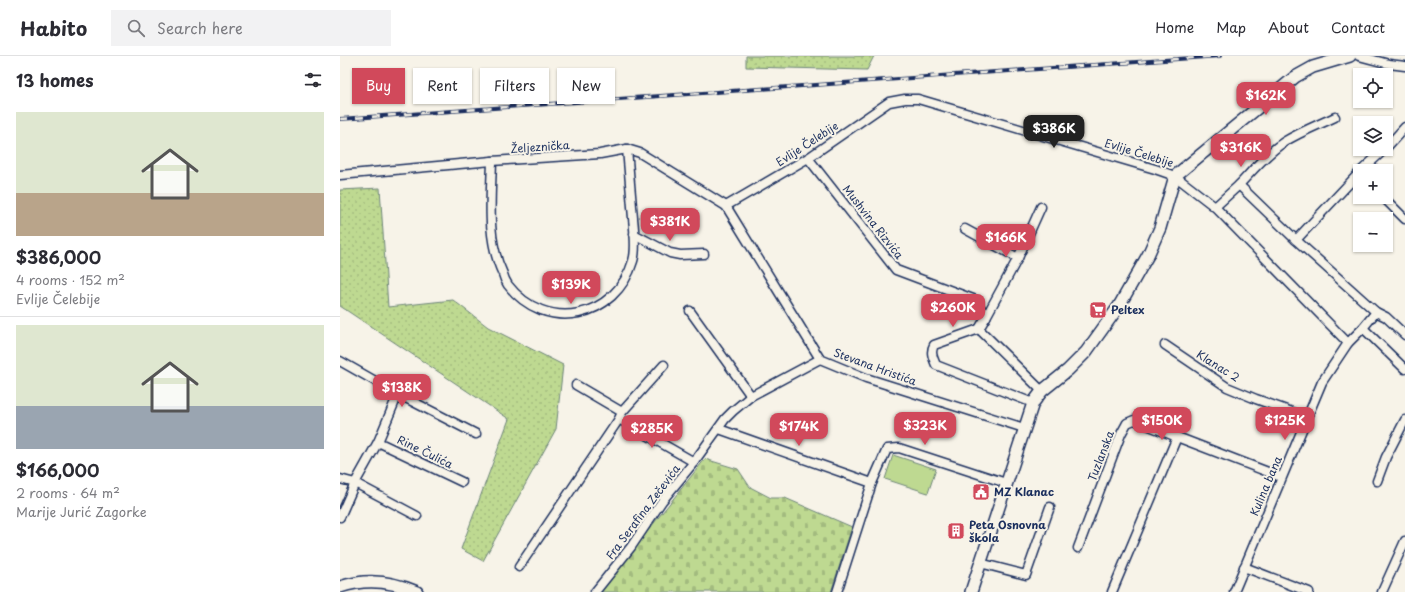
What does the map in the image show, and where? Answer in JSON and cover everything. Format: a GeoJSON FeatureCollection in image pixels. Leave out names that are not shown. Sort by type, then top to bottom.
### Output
{"type":"FeatureCollection","features":[{"type":"Feature","properties":{"kind":"street"},"geometry":{"type":"LineString","coordinates":[[971,592],[1033,403],[1042,391],[1068,370],[1086,352],[1119,306],[1148,255],[1160,228],[1175,176],[1295,77],[1313,66],[1350,56]]}},
{"type":"Feature","properties":{"kind":"street"},"geometry":{"type":"LineString","coordinates":[[1359,56],[1389,64],[1405,66]]}},
{"type":"Feature","properties":{"kind":"street","name":"Evlije Čelebije"},"geometry":{"type":"LineString","coordinates":[[726,206],[808,158],[890,102],[905,99],[918,99],[1175,176],[1215,208],[1348,342]]}},
{"type":"Feature","properties":{"kind":"street"},"geometry":{"type":"LineString","coordinates":[[1215,208],[1259,163],[1283,143],[1335,117]]}},
{"type":"Feature","properties":{"kind":"street"},"geometry":{"type":"LineString","coordinates":[[1393,140],[1405,127]]}},
{"type":"Feature","properties":{"kind":"street"},"geometry":{"type":"LineString","coordinates":[[492,161],[491,223],[498,264],[508,285],[529,305],[553,314],[573,315],[594,309],[608,300],[624,283],[634,259],[634,234],[627,149],[640,153],[726,206]]}},
{"type":"Feature","properties":{"kind":"street","name":"Željeznička"},"geometry":{"type":"LineString","coordinates":[[340,175],[492,161],[600,154],[627,149]]}},
{"type":"Feature","properties":{"kind":"street"},"geometry":{"type":"LineString","coordinates":[[1369,164],[1377,156]]}},
{"type":"Feature","properties":{"kind":"street","name":"Mushvina Rizvića"},"geometry":{"type":"LineString","coordinates":[[808,158],[896,270],[973,299],[986,317]]}},
{"type":"Feature","properties":{"kind":"street"},"geometry":{"type":"LineString","coordinates":[[1296,240],[1353,180]]}},
{"type":"Feature","properties":{"kind":"street"},"geometry":{"type":"LineString","coordinates":[[1239,185],[1296,240],[1376,312],[1386,317],[1405,336]]}},
{"type":"Feature","properties":{"kind":"street"},"geometry":{"type":"LineString","coordinates":[[1390,204],[1405,219]]}},
{"type":"Feature","properties":{"kind":"street","name":"Stevana Hristića"},"geometry":{"type":"LineString","coordinates":[[726,206],[820,359],[866,378],[1024,428]]}},
{"type":"Feature","properties":{"kind":"street"},"geometry":{"type":"LineString","coordinates":[[1033,403],[936,365],[932,354],[932,349],[934,345],[979,330],[1018,258],[1042,207]]}},
{"type":"Feature","properties":{"kind":"street"},"geometry":{"type":"LineString","coordinates":[[965,229],[1018,258]]}},
{"type":"Feature","properties":{"kind":"street"},"geometry":{"type":"LineString","coordinates":[[634,234],[670,253],[680,255],[704,254]]}},
{"type":"Feature","properties":{"kind":"street"},"geometry":{"type":"LineString","coordinates":[[690,311],[752,396]]}},
{"type":"Feature","properties":{"kind":"street","name":"Kulina bana"},"geometry":{"type":"LineString","coordinates":[[1234,592],[1306,416],[1322,382],[1348,342],[1363,328],[1376,312]]}},
{"type":"Feature","properties":{"kind":"street"},"geometry":{"type":"LineString","coordinates":[[1363,328],[1405,369]]}},
{"type":"Feature","properties":{"kind":"street"},"geometry":{"type":"LineString","coordinates":[[979,330],[1042,391]]}},
{"type":"Feature","properties":{"kind":"street","name":"Klanac 2"},"geometry":{"type":"LineString","coordinates":[[1165,345],[1227,388],[1306,416]]}},
{"type":"Feature","properties":{"kind":"street","name":"Fra Serafina Zečevića"},"geometry":{"type":"LineString","coordinates":[[595,592],[631,547],[662,501],[694,462],[725,419],[752,396],[820,359]]}},
{"type":"Feature","properties":{"kind":"street"},"geometry":{"type":"LineString","coordinates":[[340,361],[398,394],[476,434]]}},
{"type":"Feature","properties":{"kind":"street"},"geometry":{"type":"LineString","coordinates":[[519,566],[621,416],[664,365]]}},
{"type":"Feature","properties":{"kind":"street"},"geometry":{"type":"LineString","coordinates":[[576,385],[621,416],[694,462]]}},
{"type":"Feature","properties":{"kind":"street"},"geometry":{"type":"LineString","coordinates":[[340,517],[355,483],[378,442],[398,394]]}},
{"type":"Feature","properties":{"kind":"street","name":"Tuzlanska"},"geometry":{"type":"LineString","coordinates":[[1078,548],[1121,434],[1127,423],[1134,420],[1281,477]]}},
{"type":"Feature","properties":{"kind":"street"},"geometry":{"type":"LineString","coordinates":[[1376,481],[1386,457],[1405,420]]}},
{"type":"Feature","properties":{"kind":"street"},"geometry":{"type":"LineString","coordinates":[[719,429],[872,483]]}},
{"type":"Feature","properties":{"kind":"street"},"geometry":{"type":"LineString","coordinates":[[1112,592],[1177,437]]}},
{"type":"Feature","properties":{"kind":"street","name":"Rine Čulića"},"geometry":{"type":"LineString","coordinates":[[378,442],[462,482]]}},
{"type":"Feature","properties":{"kind":"street"},"geometry":{"type":"LineString","coordinates":[[837,592],[872,483],[887,449],[899,448],[1006,483]]}},
{"type":"Feature","properties":{"kind":"street"},"geometry":{"type":"LineString","coordinates":[[340,478],[355,483],[417,516]]}},
{"type":"Feature","properties":{"kind":"street"},"geometry":{"type":"LineString","coordinates":[[980,563],[1026,575],[1050,507]]}},
{"type":"Feature","properties":{"kind":"street"},"geometry":{"type":"LineString","coordinates":[[1382,592],[1405,540]]}},
{"type":"Feature","properties":{"kind":"street"},"geometry":{"type":"LineString","coordinates":[[1244,567],[1309,592]]}},
{"type":"Feature","properties":{"kind":"street"},"geometry":{"type":"LineString","coordinates":[[340,587],[365,581],[400,585],[417,592]]}},
{"type":"Feature","properties":{"kind":"green space"},"geometry":{"type":"Polygon","coordinates":[[[746,56],[874,56],[867,70],[746,67],[746,56]]]}},
{"type":"Feature","properties":{"kind":"green space"},"geometry":{"type":"Polygon","coordinates":[[[380,188],[388,307],[453,300],[488,327],[563,365],[556,429],[483,561],[461,549],[509,419],[340,306],[340,190],[380,188]]]}},
{"type":"Feature","properties":{"kind":"green space"},"geometry":{"type":"Polygon","coordinates":[[[893,455],[936,469],[928,493],[885,479],[893,455]]]}},
{"type":"Feature","properties":{"kind":"green space"},"geometry":{"type":"Polygon","coordinates":[[[705,459],[738,469],[750,487],[771,498],[785,498],[852,527],[831,592],[599,592],[705,459]]]}},
{"type":"Feature","properties":{"kind":"railway"},"geometry":{"type":"LineString","coordinates":[[340,119],[1220,56]]}},
{"type":"Feature","properties":{"kind":"place","name":"Peltex"},"geometry":{"type":"Point","coordinates":[1098,310]}},
{"type":"Feature","properties":{"kind":"place","name":"MZ Klanac"},"geometry":{"type":"Point","coordinates":[981,492]}},
{"type":"Feature","properties":{"kind":"place","name":"Peta Osnovna škola"},"geometry":{"type":"Point","coordinates":[956,531]}}]}
